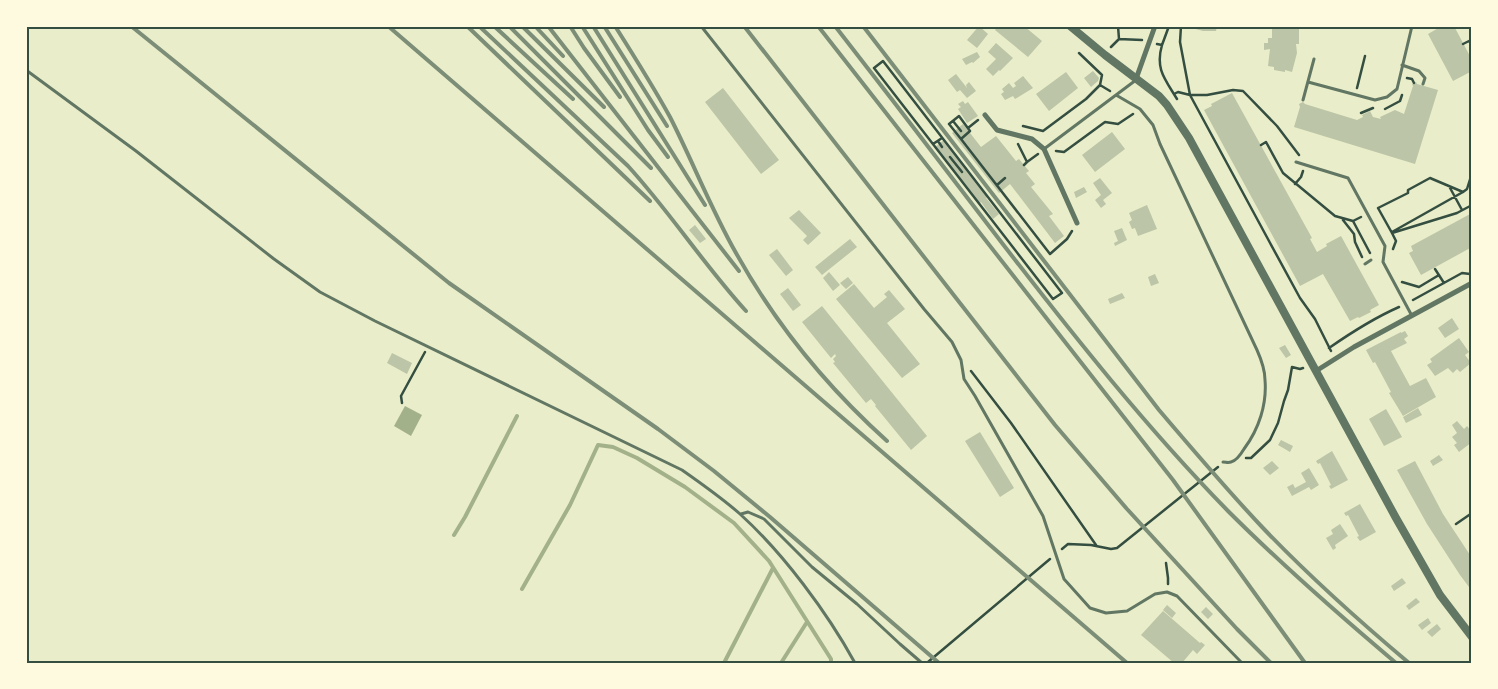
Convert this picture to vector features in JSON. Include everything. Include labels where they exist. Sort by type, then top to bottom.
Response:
[{"type":"street","points":[[1070,26],[1159,96],[1189,138],[1396,518],[1436,586],[1472,637]]},
{"type":"street","points":[[1136,79],[1155,26]]},
{"type":"street","points":[[985,115],[998,130],[1032,139],[1044,149],[1077,223]]},
{"type":"street","points":[[1316,371],[1354,347],[1472,283]]},
{"type":"lane","points":[[701,26],[952,342],[960,360],[964,379],[976,396],[1043,516],[1064,580],[1075,593],[1090,608],[1106,613],[1127,611],[1155,594],[1167,592],[1177,596],[1242,663]]},
{"type":"lane","points":[[1308,82],[1375,100],[1387,98],[1397,88],[1412,26]]},
{"type":"lane","points":[[1303,100],[1314,59]]},
{"type":"lane","points":[[1402,65],[1419,71],[1425,78],[1423,84]]},
{"type":"lane","points":[[26,70],[144,157],[274,259],[320,292],[375,321],[682,470],[713,491],[741,514],[803,584],[855,663]]},
{"type":"lane","points":[[1044,149],[1136,79]]},
{"type":"lane","points":[[1116,95],[1140,109],[1154,124],[1165,153],[1263,364],[1266,378],[1266,396],[1260,420],[1250,442],[1240,455],[1232,462],[1223,462]]},
{"type":"lane","points":[[1296,162],[1348,178],[1385,246],[1383,262],[1412,316]]},
{"type":"lane","points":[[1364,264],[1372,260]]},
{"type":"lane","points":[[741,514],[748,512],[764,519],[812,567],[857,604],[922,663]]},
{"type":"path","points":[[1110,49],[1119,39],[1118,26]]},
{"type":"path","points":[[1162,45],[1169,26]]},
{"type":"path","points":[[1181,26],[1180,42],[1190,95],[1300,298],[1315,319],[1336,359]]},
{"type":"path","points":[[1119,39],[1145,40]]},
{"type":"path","points":[[1463,44],[1469,40],[1472,45]]},
{"type":"path","points":[[1039,134],[1086,99],[1100,85],[1102,75],[1079,53]]},
{"type":"path","points":[[1357,86],[1365,56]]},
{"type":"path","points":[[883,61],[942,138],[1062,293],[1053,299],[874,68],[883,61]]},
{"type":"path","points":[[1405,77],[1412,79],[1414,83]]},
{"type":"path","points":[[1174,94],[1178,92],[1190,95],[1207,95],[1233,90],[1243,91],[1277,126],[1305,165]]},
{"type":"path","points":[[1388,114],[1385,109],[1392,106]]},
{"type":"path","points":[[1044,149],[1064,152],[1105,122],[1118,124],[1140,109]]},
{"type":"path","points":[[968,128],[985,115]]},
{"type":"path","points":[[960,139],[970,131],[959,116],[949,124],[960,139],[1050,254],[1067,239],[1077,223]]},
{"type":"path","points":[[953,120],[962,131]]},
{"type":"path","points":[[1022,126],[1043,131]]},
{"type":"path","points":[[933,144],[942,138]]},
{"type":"path","points":[[938,141],[942,147]]},
{"type":"path","points":[[1261,145],[1266,142],[1283,173],[1335,216],[1353,221],[1363,216]]},
{"type":"path","points":[[1018,145],[1029,161],[1024,165]]},
{"type":"path","points":[[950,157],[962,172]]},
{"type":"path","points":[[957,175],[966,168]]},
{"type":"path","points":[[1391,233],[1463,192],[1467,189],[1472,173]]},
{"type":"path","points":[[1295,184],[1301,177]]},
{"type":"path","points":[[997,185],[1005,178]]},
{"type":"path","points":[[1373,210],[1408,193],[1408,190],[1430,178],[1463,192]]},
{"type":"path","points":[[1449,186],[1462,210]]},
{"type":"path","points":[[1391,233],[1472,205]]},
{"type":"path","points":[[1378,208],[1396,241],[1392,251]]},
{"type":"path","points":[[1342,219],[1354,234],[1364,264]]},
{"type":"path","points":[[1353,221],[1373,258],[1372,260]]},
{"type":"path","points":[[1364,242],[1370,240]]},
{"type":"path","points":[[1435,269],[1444,283]]},
{"type":"path","points":[[1401,282],[1419,287],[1439,275]]},
{"type":"path","points":[[402,403],[402,396],[428,346]]},
{"type":"path","points":[[1240,455],[1247,459],[1251,458],[1270,440],[1278,424],[1288,390],[1292,367],[1300,369],[1312,363]]},
{"type":"path","points":[[962,367],[968,367],[1011,424],[1097,546]]},
{"type":"path","points":[[1061,550],[1068,544],[1117,548],[1223,462]]},
{"type":"path","points":[[1456,524],[1472,513]]},
{"type":"path","points":[[926,663],[1053,557]]},
{"type":"path","points":[[1166,563],[1167,592]]},
{"type":"shaded area","points":[[405,406],[422,415],[411,436],[394,426]]},
{"type":"building","points":[[979,26],[988,34],[977,48],[967,40]]},
{"type":"building","points":[[998,26],[1024,26],[1042,41],[1028,57],[995,30]]},
{"type":"building","points":[[1217,26],[1216,31],[1203,31],[1188,27]]},
{"type":"building","points":[[1272,26],[1299,26],[1299,44],[1296,44],[1297,53],[1292,72],[1274,70],[1274,67],[1268,66],[1270,49],[1264,50],[1264,43],[1268,43],[1268,38],[1272,38]]},
{"type":"building","points":[[1442,26],[1454,26],[1472,60],[1472,71],[1453,81],[1428,34]]},
{"type":"building","points":[[996,43],[1013,58],[993,76],[986,69],[996,59],[988,52]]},
{"type":"building","points":[[977,52],[980,57],[973,63],[966,65],[962,59]]},
{"type":"building","points":[[1093,71],[1099,78],[1091,87],[1084,78]]},
{"type":"building","points":[[1066,72],[1078,88],[1049,111],[1036,94]]},
{"type":"building","points":[[956,74],[967,88],[966,85],[969,82],[976,91],[967,98],[960,90],[957,92],[948,80]]},
{"type":"building","points":[[1023,76],[1033,88],[1015,99],[1013,96],[1005,100],[1001,94],[1004,92],[1002,89],[1009,83],[1013,88],[1016,86],[1014,83]]},
{"type":"building","points":[[1416,82],[1417,84],[1438,90],[1415,164],[1294,127],[1300,107],[1299,104],[1303,102],[1357,120],[1370,111],[1373,117],[1381,119],[1380,117],[1395,110],[1404,114],[1412,84]]},
{"type":"building","points":[[723,88],[779,160],[761,174],[705,102]]},
{"type":"building","points":[[1232,93],[1312,238],[1310,239],[1317,252],[1327,246],[1326,244],[1341,236],[1379,305],[1370,310],[1371,312],[1350,321],[1323,274],[1300,286],[1204,110]]},
{"type":"building","points":[[963,101],[965,104],[968,102],[978,116],[967,123],[958,109],[961,107],[958,104]]},
{"type":"building","points":[[963,124],[981,147],[996,136],[1016,161],[1019,159],[1029,171],[1026,173],[1035,184],[1031,187],[1053,214],[1049,216],[1064,236],[1055,243],[1010,184],[999,193],[952,133]]},
{"type":"building","points":[[1112,132],[1125,149],[1095,172],[1082,155]]},
{"type":"building","points":[[944,140],[999,214],[993,219],[935,147]]},
{"type":"building","points":[[1100,178],[1112,193],[1103,200],[1106,204],[1101,208],[1095,200],[1101,195],[1093,183]]},
{"type":"building","points":[[1084,187],[1087,192],[1076,198],[1074,192]]},
{"type":"building","points":[[1147,205],[1157,229],[1138,236],[1135,228],[1132,229],[1129,222],[1132,220],[1129,213]]},
{"type":"building","points":[[799,210],[821,233],[808,245],[803,240],[807,236],[789,218]]},
{"type":"building","points":[[1472,213],[1472,247],[1421,275],[1409,253],[1413,251],[1411,246]]},
{"type":"building","points":[[695,225],[706,239],[700,243],[689,230]]},
{"type":"building","points":[[1122,228],[1127,240],[1115,246],[1114,243],[1118,241],[1114,231]]},
{"type":"building","points":[[850,239],[857,247],[822,275],[815,267]]},
{"type":"building","points":[[777,249],[793,270],[786,276],[769,255]]},
{"type":"building","points":[[829,272],[840,285],[833,291],[823,278]]},
{"type":"building","points":[[1155,274],[1159,283],[1151,286],[1148,277]]},
{"type":"building","points":[[848,277],[853,283],[846,289],[840,283]]},
{"type":"building","points":[[854,284],[874,308],[887,297],[884,294],[889,290],[905,309],[887,323],[920,364],[902,378],[836,299]]},
{"type":"building","points":[[788,288],[801,305],[793,311],[780,294]]},
{"type":"building","points":[[1122,293],[1125,298],[1110,304],[1108,299]]},
{"type":"building","points":[[822,306],[927,436],[911,450],[871,399],[866,403],[833,363],[835,362],[833,359],[836,356],[835,354],[831,358],[802,322]]},
{"type":"building","points":[[1452,318],[1459,329],[1445,338],[1438,328]]},
{"type":"building","points":[[1405,331],[1408,336],[1404,339],[1407,343],[1391,351],[1410,386],[1426,378],[1436,397],[1403,416],[1389,393],[1391,392],[1375,362],[1373,363],[1366,350]]},
{"type":"building","points":[[1459,338],[1469,352],[1465,355],[1471,363],[1460,372],[1457,369],[1453,373],[1448,368],[1435,376],[1427,365],[1432,362],[1430,359]]},
{"type":"building","points":[[1285,345],[1291,355],[1286,358],[1279,348]]},
{"type":"building","points":[[392,353],[412,363],[407,374],[387,363]]},
{"type":"building","points":[[1418,408],[1422,415],[1406,423],[1403,417]]},
{"type":"building","points":[[1386,409],[1402,437],[1384,446],[1369,419]]},
{"type":"building","points":[[1457,421],[1464,429],[1467,426],[1472,432],[1472,442],[1459,452],[1454,445],[1457,443],[1452,437],[1457,433],[1452,425]]},
{"type":"building","points":[[980,432],[1014,488],[1000,497],[965,441]]},
{"type":"building","points":[[1281,440],[1293,446],[1290,452],[1278,445]]},
{"type":"building","points":[[1332,451],[1348,480],[1331,489],[1329,486],[1331,485],[1320,463],[1318,464],[1316,461]]},
{"type":"building","points":[[1439,455],[1443,460],[1433,466],[1430,461]]},
{"type":"building","points":[[1272,461],[1279,468],[1270,475],[1263,468]]},
{"type":"building","points":[[1415,461],[1443,514],[1472,558],[1472,591],[1427,524],[1397,470]]},
{"type":"building","points":[[1309,468],[1319,485],[1311,490],[1309,487],[1292,496],[1287,487],[1293,484],[1295,488],[1306,482],[1301,473]]},
{"type":"building","points":[[1360,504],[1376,532],[1360,541],[1348,515],[1346,516],[1344,513]]},
{"type":"building","points":[[1340,524],[1348,536],[1335,545],[1336,548],[1333,550],[1326,538],[1333,534],[1331,530]]},
{"type":"building","points":[[1402,578],[1406,583],[1394,591],[1391,586]]},
{"type":"building","points":[[1416,598],[1420,602],[1409,610],[1406,606]]},
{"type":"building","points":[[1167,605],[1176,613],[1172,618],[1163,610]]},
{"type":"building","points":[[1206,607],[1213,614],[1208,619],[1201,612]]},
{"type":"building","points":[[1163,611],[1200,643],[1205,645],[1197,654],[1193,650],[1182,663],[1174,663],[1141,635]]},
{"type":"building","points":[[1428,618],[1431,623],[1422,630],[1418,625]]},
{"type":"building","points":[[1437,624],[1441,629],[1432,637],[1427,632]]},
{"type":"waterway","points":[[454,535],[517,416]]},
{"type":"waterway","points":[[522,589],[570,505],[598,445],[613,447],[637,458],[685,487],[734,523],[769,561],[831,659],[831,663]]},
{"type":"waterway","points":[[724,663],[773,568]]},
{"type":"waterway","points":[[781,663],[807,622]]},
{"type":"railway","points":[[131,26],[449,283],[658,429],[714,471],[939,663]]},
{"type":"railway","points":[[388,26],[1127,663]]},
{"type":"railway","points":[[467,26],[650,201]]},
{"type":"railway","points":[[479,26],[628,166],[746,311]]},
{"type":"railway","points":[[494,26],[573,99]]},
{"type":"railway","points":[[509,26],[651,168]]},
{"type":"railway","points":[[522,26],[604,107]]},
{"type":"railway","points":[[535,26],[563,56]]},
{"type":"railway","points":[[548,26],[739,271]]},
{"type":"railway","points":[[570,26],[620,97]]},
{"type":"railway","points":[[582,26],[648,130],[668,157]]},
{"type":"railway","points":[[593,26],[705,205]]},
{"type":"railway","points":[[604,26],[667,126]]},
{"type":"railway","points":[[615,26],[670,117],[710,202],[751,279],[785,329],[823,376],[887,441]]},
{"type":"railway","points":[[744,26],[1055,425],[1127,509],[1237,629],[1271,663]]},
{"type":"railway","points":[[818,26],[1173,480],[1305,663]]},
{"type":"railway","points":[[835,26],[1056,312],[1168,447],[1228,511],[1268,550],[1396,663]]},
{"type":"railway","points":[[863,26],[1159,410],[1236,499],[1280,546],[1371,631],[1409,663]]}]
